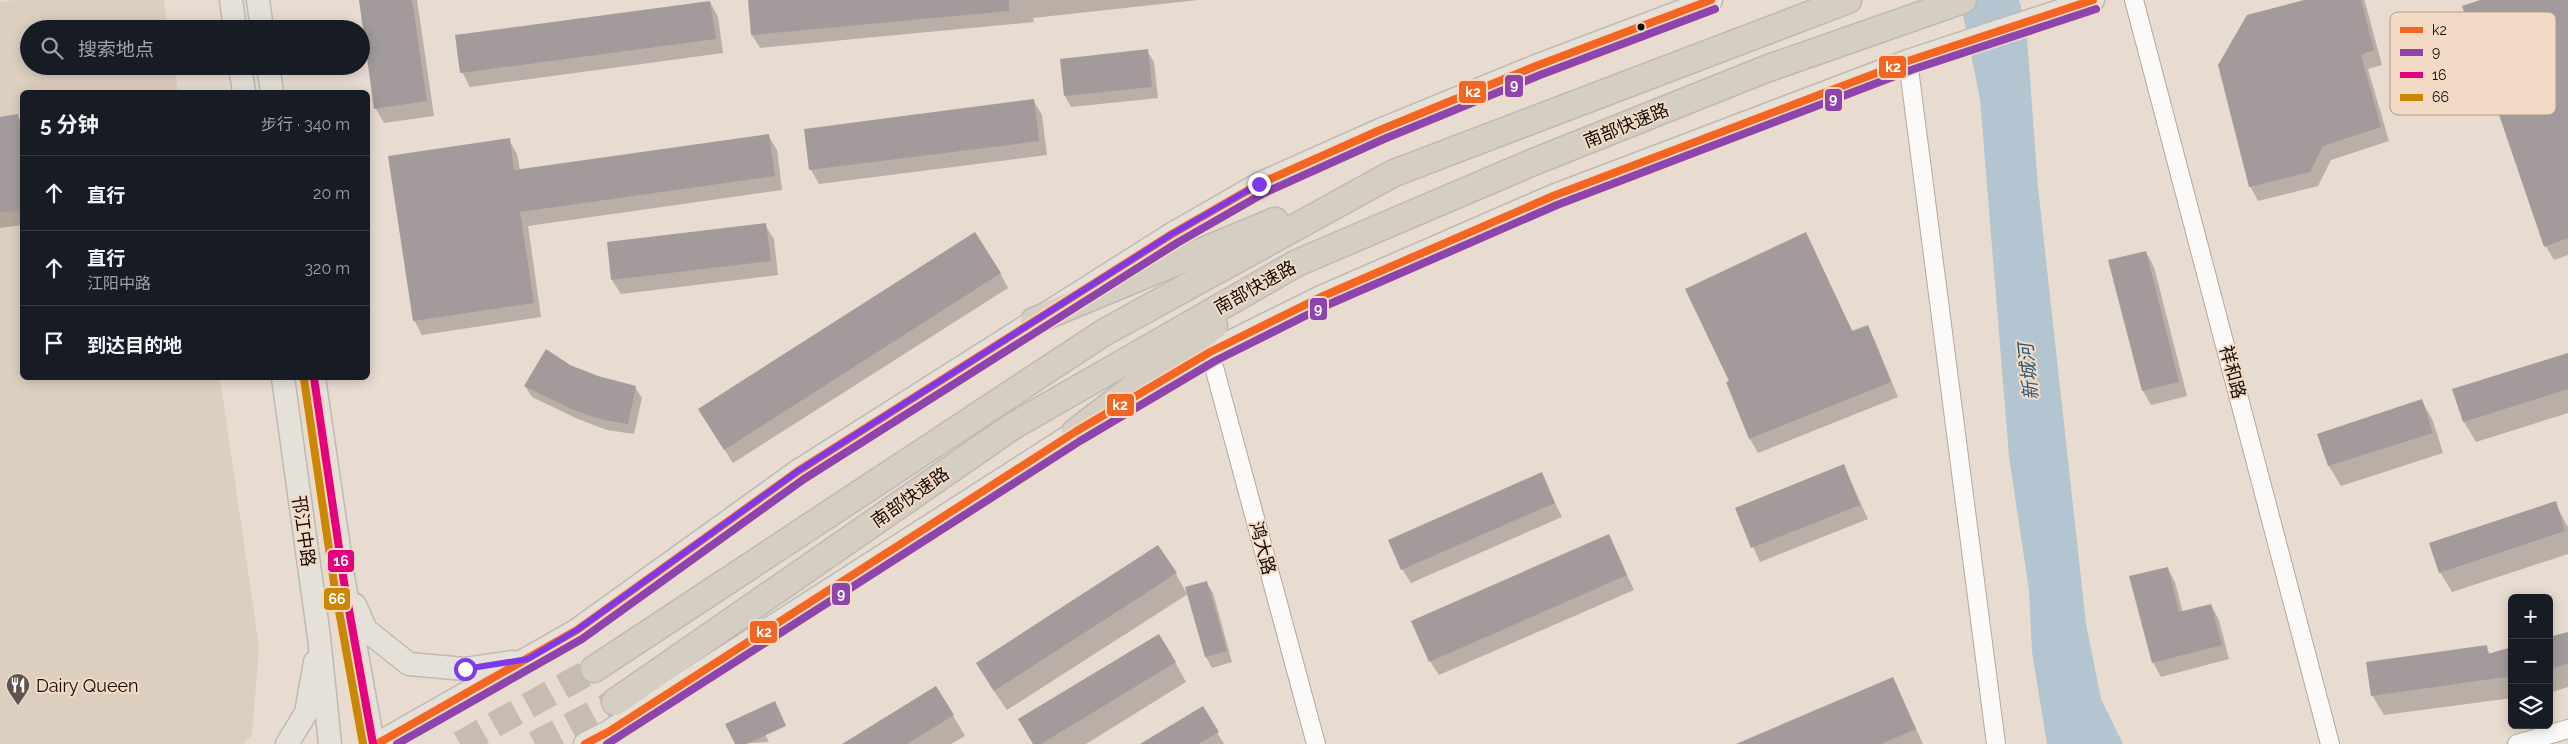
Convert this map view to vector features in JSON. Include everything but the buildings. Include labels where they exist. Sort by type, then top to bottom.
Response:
[{"type":"highway","name":"南部快速路","points":[[594,668],[1103,333],[1394,172],[1848,0]]},
{"type":"highway","name":"南部快速路","points":[[615,702],[1013,426],[1297,262],[1531,163],[1757,73],[1953,4]]},
{"type":"highway","points":[[1034,321],[1394,172]]},
{"type":"highway","points":[[1076,432],[1297,262]]},
{"type":"main road","points":[[231,0],[234,20]]},
{"type":"main road","points":[[258,0],[261,20]]},
{"type":"main road","points":[[375,744],[577,630],[798,471],[1172,234],[1259,184],[1380,130],[1536,66],[1711,0]]},
{"type":"main road","points":[[585,744],[600,738],[1076,432],[1210,352],[1321,297],[1554,196],[1908,61],[2038,20],[2093,0]]},
{"type":"main road","points":[[241,75],[244,90]]},
{"type":"main road","points":[[269,75],[272,90]]},
{"type":"main road","name":"邗江中路","points":[[283,380],[319,637],[330,744]]},
{"type":"main road","name":"邗江中路","points":[[314,380],[344,582],[375,744]]},
{"type":"main road","points":[[344,582],[366,630],[409,664],[465,669],[528,659]]},
{"type":"main road","points":[[288,744],[306,713],[319,637]]},
{"type":"street","name":"祥和路","points":[[2134,0],[2330,744]]},
{"type":"street","points":[[1908,61],[1996,744]]},
{"type":"street","name":"鸿大路","points":[[1210,352],[1316,744]]},
{"type":"street","points":[[2517,744],[2568,729]]},
{"type":"shaded area","points":[[15,0],[164,0],[167,20],[20,20],[20,75],[175,75],[178,90],[20,90],[20,380],[220,380],[259,647],[252,735],[243,744],[0,744],[0,2]]},
{"type":"water","name":"新城河","points":[[1960,0],[2019,0],[2026,24],[2038,187],[2086,624],[2101,699],[2123,744],[2047,744],[2032,652],[2029,590],[2009,456],[1980,99]]},
{"type":"tunnel","points":[[460,744],[594,669]]},
{"type":"tunnel","points":[[535,744],[615,702]]},
{"type":"transit line","name":"k2","points":[[377,744],[577,630],[798,471],[1172,234],[1259,184],[1380,130],[1536,66],[1711,0]]},
{"type":"transit line","name":"k2","points":[[585,744],[608,732],[1075,432],[1210,352],[1321,297],[1553,196],[1908,61],[2093,0]]},
{"type":"transit line","name":"9","points":[[397,744],[582,639],[804,479],[1177,243],[1264,193],[1384,139],[1540,75],[1715,9]]},
{"type":"transit line","name":"9","points":[[607,744],[1080,441],[1215,361],[1325,306],[1557,205],[1911,70],[2096,9]]},
{"type":"transit line","name":"66","points":[[304,380],[334,583],[363,744]]},
{"type":"transit line","name":"16","points":[[314,380],[344,582],[373,744]]},
{"type":"place","name":"Dairy Queen","points":[[18,706]]},
{"type":"route","points":[[465,669],[528,659],[577,630],[798,471],[1172,234],[1259,184]]}]
